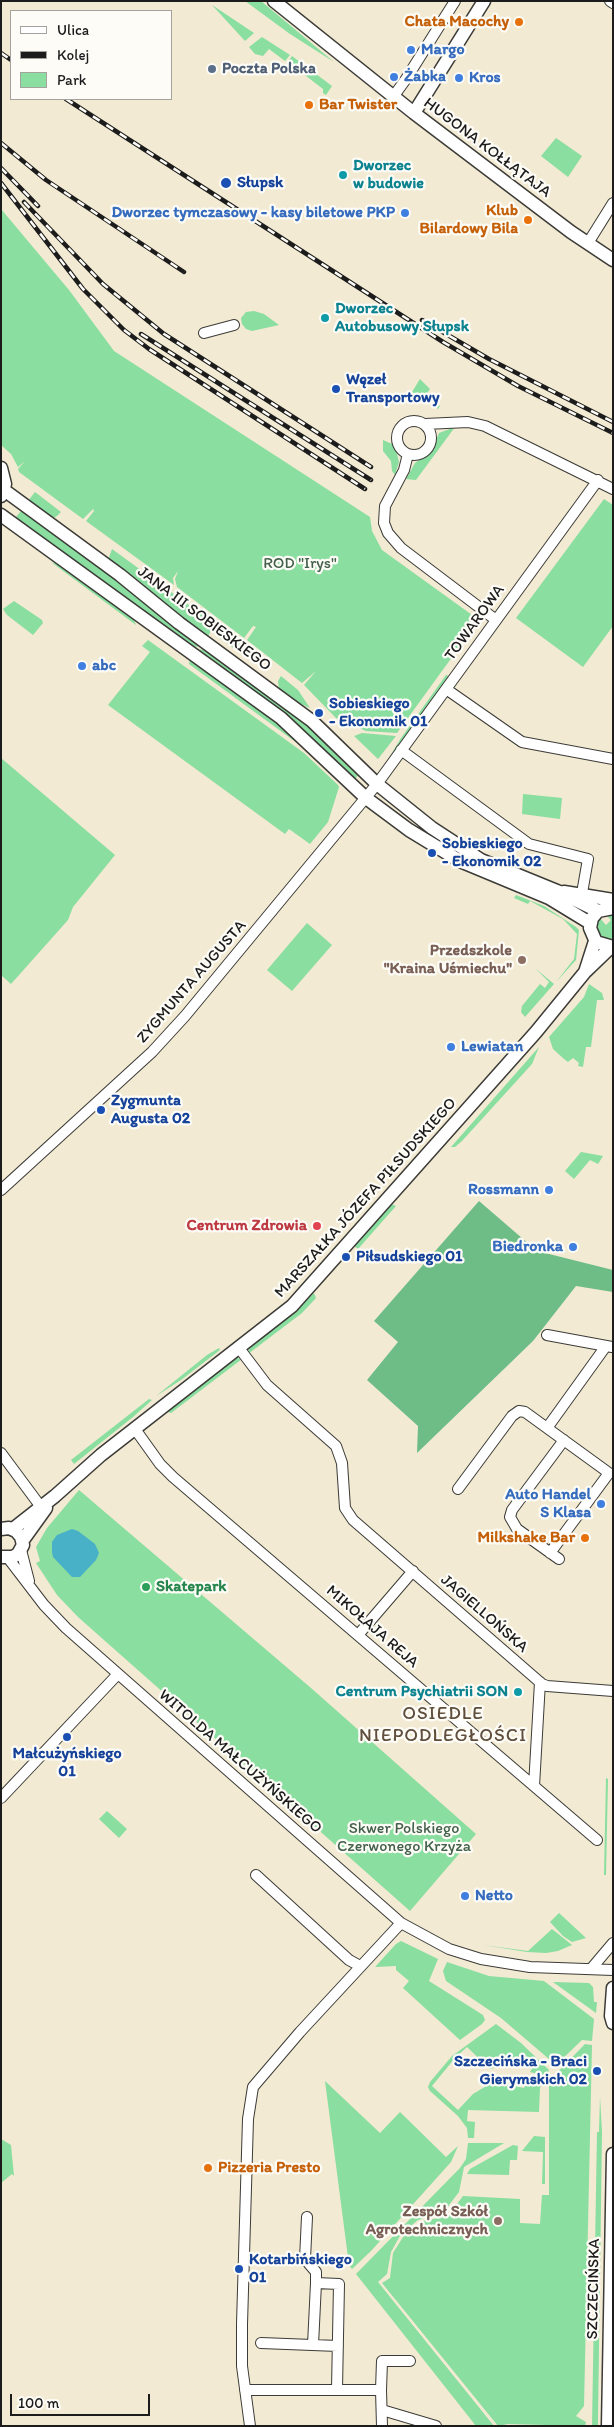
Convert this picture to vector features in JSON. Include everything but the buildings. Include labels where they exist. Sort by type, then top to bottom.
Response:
[{"type":"street","name":"HUGONA KOŁŁĄTAJA","points":[[274,1],[393,97],[613,260]]},
{"type":"street","points":[[393,97],[455,1]]},
{"type":"street","points":[[414,113],[484,1]]},
{"type":"street","points":[[588,243],[613,203]]},
{"type":"street","points":[[204,333],[234,325]]},
{"type":"street","points":[[425,424],[431,434],[430,444],[419,454],[408,454],[401,449],[397,441],[401,428],[411,421],[425,424],[476,423],[598,480],[613,489]]},
{"type":"street","points":[[408,454],[404,470],[385,506],[384,523],[388,533],[401,548],[496,620]]},
{"type":"street","points":[[1,468],[4,478],[2,493]]},
{"type":"street","name":"TOWAROWA","points":[[377,784],[598,480]]},
{"type":"street","name":"JANA III SOBIESKIEGO","points":[[2,493],[120,575],[179,623],[312,721],[377,784],[413,814],[458,846],[505,871],[557,891],[598,911]]},
{"type":"street","name":"JANA III SOBIESKIEGO","points":[[1,515],[281,718],[366,798],[409,830],[436,848],[482,872],[549,898],[590,923]]},
{"type":"street","points":[[446,689],[522,742],[613,759]]},
{"type":"street","points":[[401,750],[529,844],[588,859],[582,894]]},
{"type":"street","points":[[366,798],[377,784]]},
{"type":"street","name":"ZYGMUNTA AUGUSTA","points":[[1,1190],[170,1033],[366,798]]},
{"type":"street","name":"JANA III SOBIESKIEGO","points":[[557,891],[613,900]]},
{"type":"street","points":[[612,947],[602,945],[594,940],[590,923],[598,911],[613,908]]},
{"type":"street","name":"MARSZAŁKA JÓZEFA PIŁSUDSKIEGO","points":[[585,972],[594,940]]},
{"type":"street","name":"MARSZAŁKA JÓZEFA PIŁSUDSKIEGO","points":[[7,1529],[41,1507],[135,1429],[292,1306],[536,1032],[585,972],[612,947]]},
{"type":"street","points":[[547,1335],[610,1346],[547,1428]]},
{"type":"street","name":"JAGIELLOŃSKA","points":[[239,1348],[267,1385],[338,1449],[342,1463],[345,1508],[353,1520],[540,1682],[547,1686],[613,1691]]},
{"type":"street","points":[[458,1489],[516,1413],[525,1412],[609,1473],[550,1553]]},
{"type":"street","name":"MIKOŁAJA REJA","points":[[135,1429],[167,1472],[597,1840]]},
{"type":"street","points":[[558,1559],[517,1529],[510,1517],[513,1509],[564,1440]]},
{"type":"street","points":[[1,1453],[41,1507]]},
{"type":"street","name":"MARSZAŁKA JÓZEFA PIŁSUDSKIEGO","points":[[22,1545],[55,1496]]},
{"type":"street","points":[[5,1558],[18,1554],[22,1545],[19,1533],[7,1529]]},
{"type":"street","name":"WITOLDA MAŁCUŻYŃSKIEGO","points":[[22,1545],[30,1584]]},
{"type":"street","name":"WITOLDA MAŁCUŻYŃSKIEGO","points":[[5,1558],[30,1584],[54,1616],[401,1923],[448,1949],[481,1960],[530,1967],[613,1970]]},
{"type":"street","points":[[358,1635],[413,1571]]},
{"type":"street","points":[[1,1798],[118,1674]]},
{"type":"street","points":[[534,1786],[540,1682]]},
{"type":"street","points":[[256,1875],[350,1960],[360,1966]]},
{"type":"street","points":[[250,2426],[245,2390],[242,2324],[248,2118],[253,2087],[360,1966],[401,1923]]},
{"type":"street","points":[[591,1969],[613,1943]]},
{"type":"street","points":[[613,1988],[611,2016],[613,2023]]},
{"type":"street","name":"SZCZECIŃSKA","points":[[608,2426],[613,2154]]},
{"type":"street","points":[[306,2217],[305,2259],[316,2272],[314,2345]]},
{"type":"street","points":[[316,2283],[340,2284],[337,2389]]},
{"type":"street","points":[[261,2343],[338,2346]]},
{"type":"street","points":[[382,2426],[382,2361],[410,2361]]},
{"type":"street","points":[[245,2390],[382,2390]]},
{"type":"street","points":[[382,2410],[436,2426]]},
{"type":"green space","points":[[245,1],[261,1],[334,62],[290,34]]},
{"type":"green space","points":[[212,5],[254,33],[245,41]]},
{"type":"green space","points":[[262,37],[290,55],[285,61],[269,49],[263,56],[255,54],[249,47]]},
{"type":"green space","points":[[292,56],[332,86],[326,95],[323,93],[323,89],[288,62]]},
{"type":"green space","points":[[556,138],[582,156],[568,177],[541,156]]},
{"type":"green space","name":"ROD \"Irys\"","points":[[1,209],[69,290],[114,351],[370,517],[372,531],[382,550],[479,620],[397,733],[366,731],[336,718],[304,685],[316,671],[302,683],[247,640],[256,627],[253,626],[244,638],[177,587],[175,579],[178,571],[173,578],[174,585],[86,521],[94,511],[93,509],[83,519],[19,472],[18,469],[25,461],[18,467],[11,454],[1,445]]},
{"type":"green space","points":[[254,311],[264,314],[279,325],[252,331],[246,329],[242,324],[241,318],[246,312]]},
{"type":"green space","points":[[420,379],[430,389],[425,396],[440,406],[438,409],[412,392]]},
{"type":"green space","points":[[455,427],[416,480],[406,479],[415,463],[432,450],[439,433]]},
{"type":"green space","points":[[383,440],[392,444],[396,450],[399,462],[395,475],[392,471],[391,461],[383,451]]},
{"type":"green space","points":[[35,492],[61,512],[52,519],[28,501]]},
{"type":"green space","points":[[604,499],[613,505],[613,626],[583,667],[516,618]]},
{"type":"green space","points":[[22,510],[115,578],[201,646],[192,647],[15,518]]},
{"type":"green space","points":[[112,549],[215,624],[207,638],[108,560]]},
{"type":"green space","points":[[51,562],[64,567],[133,618],[136,625]]},
{"type":"green space","points":[[14,601],[42,620],[43,623],[33,635],[7,615],[3,609]]},
{"type":"green space","points":[[223,630],[254,655],[250,660],[217,636],[219,631]]},
{"type":"green space","points":[[148,640],[304,753],[338,785],[328,822],[310,844],[289,829],[285,834],[108,705],[150,652],[142,646]]},
{"type":"green space","points":[[206,649],[303,721],[359,774],[355,779],[289,718],[197,650]]},
{"type":"green space","points":[[190,658],[289,731],[347,786],[343,786],[308,751],[189,664]]},
{"type":"green space","points":[[446,675],[449,676],[386,763],[401,738]]},
{"type":"green space","points":[[281,676],[298,690],[310,708],[294,701],[279,690],[278,681]]},
{"type":"green space","points":[[362,733],[396,736],[378,759],[354,736]]},
{"type":"green space","points":[[1,758],[115,855],[73,907],[68,920],[11,984],[1,975]]},
{"type":"green space","points":[[523,794],[562,798],[560,819],[522,814]]},
{"type":"green space","points":[[516,895],[544,906],[576,927],[579,930],[576,960],[556,982],[574,959],[577,934],[563,919],[530,901],[528,904],[514,898]]},
{"type":"green space","points":[[613,911],[613,939],[606,939],[599,934],[596,926],[599,917],[606,925],[611,920],[604,913]]},
{"type":"green space","points":[[307,923],[332,945],[292,991],[267,970]]},
{"type":"green space","points":[[535,968],[554,984],[525,1017],[521,1012],[522,1006],[540,984],[545,988],[549,982]]},
{"type":"green space","points":[[589,984],[602,993],[604,1000],[597,1000],[591,1047],[586,1047],[583,1067],[578,1066],[579,1063],[573,1058],[568,1062],[564,1059],[553,1049],[549,1037],[584,997]]},
{"type":"green space","points":[[539,1047],[532,1064],[462,1141],[455,1147],[451,1147]]},
{"type":"green space","points":[[581,1152],[603,1156],[598,1164],[590,1160],[574,1179],[565,1171]]},
{"type":"green space","points":[[479,1201],[537,1251],[613,1270],[613,1292],[576,1286],[533,1341],[417,1453],[418,1426],[367,1380],[398,1342],[374,1321]]},
{"type":"green space","points":[[391,1204],[396,1206],[358,1249],[354,1246]]},
{"type":"green space","points":[[314,1293],[316,1298],[302,1313],[248,1354],[249,1347]]},
{"type":"green space","points":[[219,1348],[220,1350],[181,1380],[156,1396],[207,1355]]},
{"type":"green space","points":[[237,1358],[242,1359],[171,1413],[168,1412],[188,1394]]},
{"type":"green space","points":[[149,1399],[152,1400],[74,1464],[71,1460]]},
{"type":"green space","name":"Skwer Polskiego Czerwonego Krzyża","points":[[79,1490],[311,1688],[476,1834],[410,1911],[78,1617],[57,1595],[36,1563],[40,1561],[36,1547],[47,1528]]},
{"type":"green space","points":[[606,1778],[608,1779],[606,1875],[604,1875]]},
{"type":"green space","points":[[107,1811],[127,1829],[119,1838],[99,1819]]},
{"type":"green space","points":[[559,1913],[586,1938],[572,1942],[563,1936],[550,1922]]},
{"type":"green space","points":[[552,1929],[572,1945],[558,1951],[546,1953],[527,1952],[483,1945],[528,1951]]},
{"type":"green space","points":[[401,1941],[438,1959],[429,1981],[483,2015],[485,2020],[482,2024],[460,2040],[403,1988],[409,1981],[396,1970],[396,1966],[375,1967]]},
{"type":"green space","points":[[447,1962],[489,1976],[544,1981],[594,2019],[592,2041],[582,2040],[556,2065],[501,2018],[446,1981],[443,1971]]},
{"type":"green space","points":[[553,1982],[589,1983],[593,1987],[594,2002],[597,2002],[596,2013]]},
{"type":"green space","points":[[496,2024],[521,2043],[549,2070],[546,2076],[530,2072],[533,2067],[508,2059],[503,2066],[490,2069],[467,2047],[455,2058],[432,2086],[458,2110],[473,2094],[488,2085],[501,2083],[524,2088],[527,2078],[542,2083],[539,2112],[468,2110],[467,2121],[475,2122],[474,2138],[468,2138],[467,2128],[458,2116],[428,2087],[452,2056]]},
{"type":"green space","name":"Zespół Szkół Agrotechnicznych","points":[[585,2044],[592,2045],[584,2406],[576,2416],[586,2422],[585,2426],[508,2424],[498,2426],[382,2283],[390,2278],[393,2253],[405,2234],[423,2221],[448,2216],[463,2196],[520,2199],[520,2223],[540,2224],[542,2195],[549,2195],[549,2081]]},
{"type":"green space","points":[[325,2081],[380,2133],[400,2112],[446,2157],[458,2146],[451,2162],[371,2251],[352,2269],[349,2265]]},
{"type":"green space","points":[[600,2097],[602,2132],[598,2426],[592,2426],[597,2132],[599,2132]]},
{"type":"green space","points":[[534,2136],[545,2137],[545,2184],[542,2184],[543,2152],[522,2151]]},
{"type":"green space","points":[[1,2139],[11,2145],[14,2176],[12,2174],[1,2183]]},
{"type":"green space","points":[[468,2143],[504,2143],[464,2167],[459,2192],[443,2213],[418,2220],[401,2234],[391,2252],[387,2274],[378,2282],[494,2426],[476,2426],[356,2274],[460,2168],[466,2159]]},
{"type":"green space","points":[[513,2145],[518,2146],[517,2160],[510,2160],[509,2175],[467,2174],[470,2169]]},
{"type":"water","points":[[72,1529],[78,1531],[95,1544],[99,1553],[96,1560],[80,1577],[72,1577],[53,1557],[52,1552],[52,1542],[57,1535]]},
{"type":"railway","points":[[1,53],[10,59]]},
{"type":"railway","points":[[68,100],[443,342],[518,386],[613,433]]},
{"type":"railway","points":[[1,143],[46,180],[184,272]]},
{"type":"railway","points":[[1,168],[38,206]]},
{"type":"railway","points":[[1,183],[83,289],[124,330],[149,349],[365,489]]},
{"type":"railway","points":[[24,202],[103,284],[164,334],[371,467]]},
{"type":"railway","points":[[422,320],[489,359],[613,422]]},
{"type":"railway","points":[[141,334],[371,480]]},
{"type":"place","name":"Chata Macochy","points":[[519,22]]},
{"type":"place","name":"Margo","points":[[411,50]]},
{"type":"place","name":"Poczta Polska","points":[[212,69]]},
{"type":"place","name":"Żabka","points":[[394,77]]},
{"type":"place","name":"Kros","points":[[459,78]]},
{"type":"place","name":"Bar Twister","points":[[309,105]]},
{"type":"place","name":"Dworzec w budowie","points":[[343,175]]},
{"type":"place","name":"Słupsk","points":[[226,183]]},
{"type":"place","name":"Dworzec tymczasowy - kasy biletowe PKP","points":[[405,213]]},
{"type":"place","name":"Klub Bilardowy Bila","points":[[528,220]]},
{"type":"place","name":"Dworzec Autobusowy Słupsk","points":[[325,318]]},
{"type":"place","name":"Węzeł Transportowy","points":[[336,389]]},
{"type":"place","name":"abc","points":[[82,666]]},
{"type":"place","name":"Sobieskiego - Ekonomik 01","points":[[319,713]]},
{"type":"place","name":"Sobieskiego - Ekonomik 02","points":[[432,853]]},
{"type":"place","name":"Przedszkole \"Kraina Uśmiechu\"","points":[[522,960]]},
{"type":"place","name":"Lewiatan","points":[[451,1047]]},
{"type":"place","name":"Zygmunta Augusta 02","points":[[101,1110]]},
{"type":"place","name":"Rossmann","points":[[549,1190]]},
{"type":"place","name":"Centrum Zdrowia","points":[[317,1226]]},
{"type":"place","name":"Biedronka","points":[[573,1247]]},
{"type":"place","name":"Piłsudskiego 01","points":[[346,1257]]},
{"type":"place","name":"Auto Handel S Klasa","points":[[601,1504]]},
{"type":"place","name":"Milkshake Bar","points":[[585,1538]]},
{"type":"place","name":"Skatepark","points":[[146,1587]]},
{"type":"place","name":"Centrum Psychiatrii SON","points":[[518,1692]]},
{"type":"place","name":"Małcużyńskiego 01","points":[[67,1737]]},
{"type":"place","name":"Netto","points":[[465,1896]]},
{"type":"place","name":"Szczecińska - Braci Gierymskich 02","points":[[597,2071]]},
{"type":"place","name":"Pizzeria Presto","points":[[208,2168]]},
{"type":"place","name":"Zespół Szkół Agrotechnicznych","points":[[498,2221]]},
{"type":"place","name":"Kotarbińskiego 01","points":[[239,2269]]},
{"type":"district","name":"OSIEDLE NIEPODLEGŁOŚCI","points":[[443,1725]]}]
